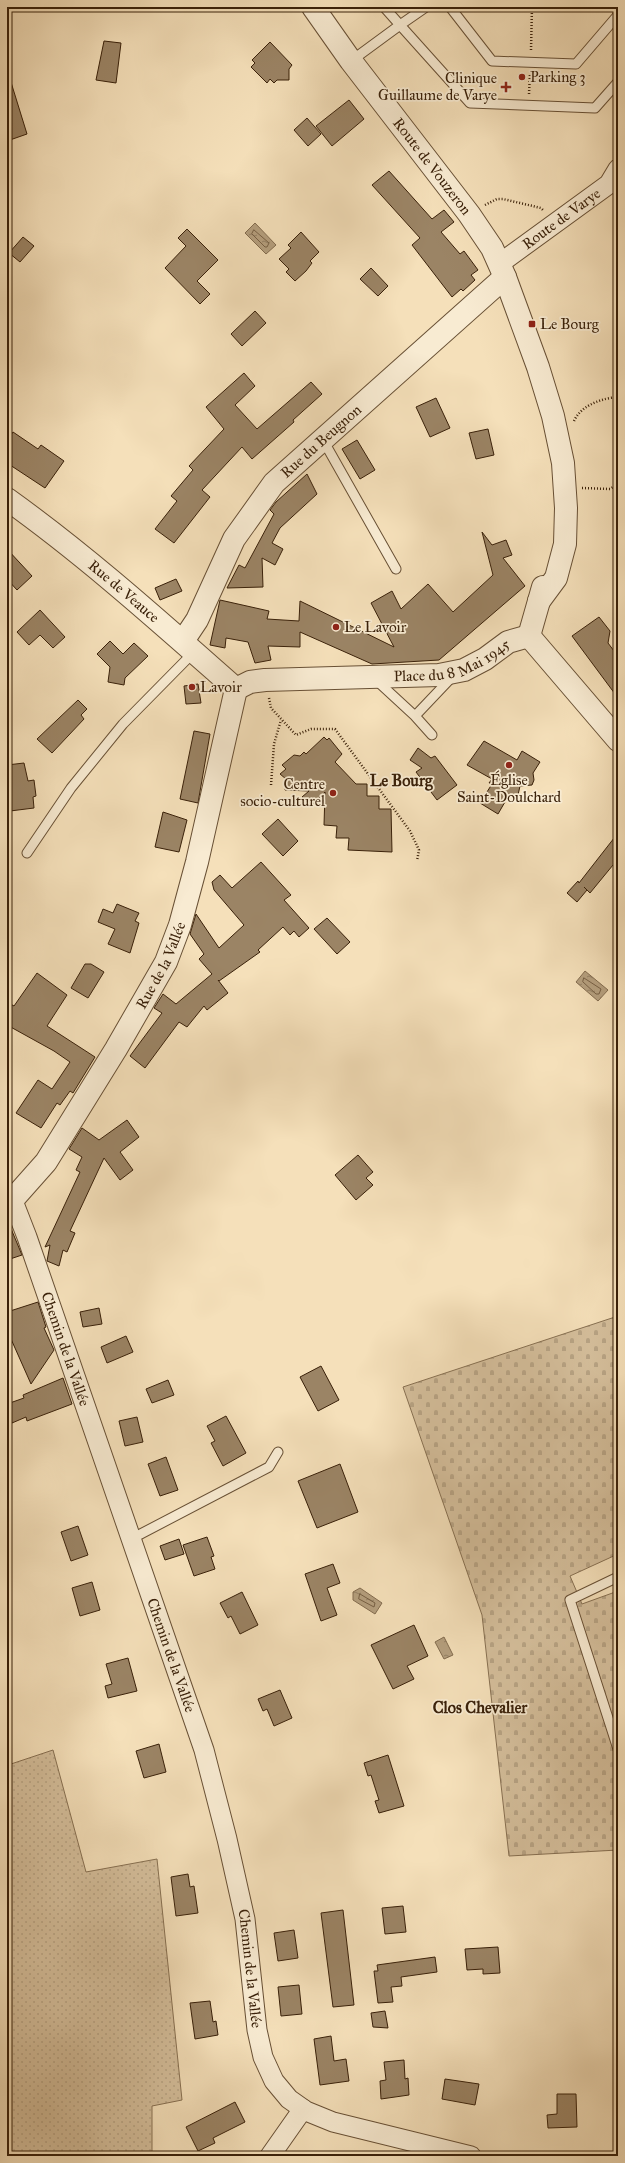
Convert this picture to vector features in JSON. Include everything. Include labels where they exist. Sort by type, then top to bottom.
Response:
[{"type":"street","name":"Route de Vouzeron","points":[[313,7],[351,61],[469,214],[492,248],[538,366],[553,416],[559,481],[550,555],[529,636]]},
{"type":"street","name":"Route de Varye","points":[[502,271],[608,184],[618,169]]},
{"type":"street","name":"Rue du Beugnon","points":[[189,647],[197,620],[234,539],[274,483],[475,302],[502,271]]},
{"type":"street","name":"Rue de Veauce","points":[[7,499],[102,572],[236,689]]},
{"type":"street","name":"Place du 8 Mai 1945","points":[[236,689],[250,682],[265,680],[440,675],[457,671],[485,659],[508,642],[529,636],[618,740]]},
{"type":"street","name":"Rue de la Vallée","points":[[10,1204],[46,1162],[116,1050],[166,962],[180,925],[197,862],[236,689]]},
{"type":"street","name":"Chemin de la Vallée","points":[[10,1204],[27,1237],[204,1750],[227,1839],[245,1919],[257,2030],[263,2057],[274,2080],[289,2099],[303,2109],[333,2122],[471,2156]]},
{"type":"street","points":[[270,2156],[303,2109]]},
{"type":"lane","points":[[384,7],[470,103],[595,108],[618,82]]},
{"type":"lane","points":[[351,61],[426,7]]},
{"type":"lane","points":[[450,7],[492,61],[576,64],[618,14],[615,7]]},
{"type":"lane","points":[[323,440],[396,569]]},
{"type":"lane","points":[[27,853],[71,788],[189,647]]},
{"type":"lane","points":[[415,716],[457,671]]},
{"type":"lane","points":[[374,678],[415,716],[432,735]]},
{"type":"lane","points":[[131,1539],[269,1467],[278,1452]]},
{"type":"lane","points":[[618,1577],[570,1600],[618,1749]]},
{"type":"path","points":[[482,207],[493,200],[503,199],[540,208],[548,213]]},
{"type":"path","points":[[573,423],[575,418],[589,406],[605,398],[618,397]]},
{"type":"path","points":[[581,495],[582,488],[610,489],[618,484]]},
{"type":"path","points":[[265,680],[271,708],[296,735],[311,729],[334,729],[410,831],[419,850],[417,861]]},
{"type":"path","points":[[271,785],[274,744],[282,719]]},
{"type":"green space","points":[[618,1316],[618,1554],[570,1576],[582,1604],[618,1591],[618,1850],[509,1856],[482,1615],[403,1387]]},
{"type":"green space","points":[[7,1740],[11,1764],[53,1750],[86,1872],[157,1859],[182,2100],[152,2106],[152,2156],[7,2156]]},
{"type":"water","points":[[255,223],[276,245],[266,254],[245,233]]},
{"type":"water","points":[[585,971],[608,990],[598,1001],[576,982]]},
{"type":"water","points":[[360,1588],[382,1603],[375,1614],[353,1600],[353,1592]]},
{"type":"water","points":[[444,1637],[453,1655],[444,1659],[435,1642]]},
{"type":"building","points":[[104,41],[121,43],[116,83],[96,80]]},
{"type":"building","points":[[270,42],[292,65],[289,69],[289,80],[277,80],[274,83],[270,79],[267,83],[251,67],[255,63],[252,60]]},
{"type":"building","points":[[7,79],[10,79],[27,134],[7,141]]},
{"type":"building","points":[[349,100],[364,119],[332,146],[316,126]]},
{"type":"building","points":[[307,118],[321,134],[308,146],[294,130]]},
{"type":"building","points":[[389,171],[432,219],[444,210],[454,222],[441,232],[460,254],[464,251],[478,270],[471,275],[475,280],[463,291],[461,289],[452,297],[412,245],[420,238],[372,185]]},
{"type":"building","points":[[187,229],[218,260],[197,281],[210,294],[200,304],[165,268],[186,246],[178,238]]},
{"type":"building","points":[[301,232],[319,252],[310,261],[312,263],[306,271],[295,281],[286,272],[289,269],[279,259],[291,248],[288,245]]},
{"type":"building","points":[[23,237],[34,246],[20,262],[9,253]]},
{"type":"building","points":[[371,268],[388,286],[378,296],[360,279]]},
{"type":"building","points":[[255,311],[266,323],[242,346],[231,334]]},
{"type":"building","points":[[244,373],[255,386],[235,405],[257,429],[311,382],[322,394],[293,420],[294,422],[252,459],[242,447],[202,490],[210,497],[174,543],[155,529],[177,501],[171,496],[193,470],[189,466],[224,429],[206,407]]},
{"type":"building","points":[[436,398],[450,428],[430,437],[416,407]]},
{"type":"building","points":[[488,429],[494,455],[476,459],[469,433]]},
{"type":"building","points":[[13,432],[38,449],[41,445],[64,461],[45,488],[7,463],[7,441]]},
{"type":"building","points":[[357,440],[375,470],[360,479],[342,449]]},
{"type":"building","points":[[307,474],[317,494],[280,528],[272,543],[283,549],[275,565],[262,558],[263,587],[227,588],[239,565],[245,568],[274,514],[270,510],[276,502]]},
{"type":"building","points":[[482,532],[492,545],[506,540],[512,555],[503,558],[525,586],[439,660],[372,664],[300,632],[300,647],[268,646],[271,660],[255,663],[248,642],[226,638],[225,648],[210,645],[220,600],[269,611],[267,619],[299,621],[300,601],[394,647],[371,603],[392,591],[401,609],[428,584],[453,612],[493,575]]},
{"type":"building","points":[[7,549],[32,576],[17,590],[7,579]]},
{"type":"building","points":[[176,579],[182,591],[160,600],[155,588]]},
{"type":"building","points":[[40,610],[65,637],[53,648],[40,635],[29,645],[17,632]]},
{"type":"building","points":[[599,617],[610,631],[608,643],[614,651],[618,652],[618,698],[572,636]]},
{"type":"building","points":[[110,641],[123,654],[134,643],[148,656],[125,678],[124,685],[108,682],[110,667],[97,654]]},
{"type":"building","points":[[198,684],[201,703],[186,704],[184,686]]},
{"type":"building","points":[[78,700],[87,709],[81,715],[84,719],[52,753],[37,739]]},
{"type":"building","points":[[194,731],[210,734],[198,803],[180,799]]},
{"type":"building","name":"Centre socio-culturel","points":[[324,737],[327,740],[329,738],[342,754],[335,762],[356,784],[367,784],[367,796],[379,796],[379,809],[391,809],[392,852],[348,850],[349,838],[336,838],[337,826],[324,825],[325,792],[311,806],[302,797],[309,791],[285,790],[286,779],[280,774],[286,769],[282,765],[294,755],[300,756],[304,752],[306,754]]},
{"type":"building","name":"Église Saint-Doulchard","points":[[484,741],[517,760],[522,751],[540,762],[533,773],[534,780],[532,785],[520,786],[518,795],[509,795],[498,814],[480,803],[492,784],[489,783],[492,779],[467,765]]},
{"type":"building","points":[[418,748],[431,758],[435,756],[457,785],[437,800],[416,772],[422,768],[410,760]]},
{"type":"building","points":[[24,763],[28,781],[34,780],[36,796],[33,797],[34,808],[10,811],[7,789],[7,765]]},
{"type":"building","points":[[163,812],[187,820],[179,852],[155,847]]},
{"type":"building","points":[[278,819],[298,841],[283,856],[262,834]]},
{"type":"building","points":[[618,833],[618,870],[613,865],[590,893],[587,890],[577,902],[567,893],[578,881],[579,883]]},
{"type":"building","points":[[261,862],[291,895],[284,900],[309,928],[299,937],[294,931],[290,935],[283,927],[258,950],[260,952],[219,981],[218,980],[228,993],[207,1010],[204,1006],[187,1027],[179,1022],[145,1068],[130,1056],[162,1013],[154,1008],[163,994],[176,1004],[212,974],[199,959],[204,954],[190,934],[196,914],[219,948],[244,925],[214,890],[212,882],[220,875],[232,888]]},
{"type":"building","points":[[117,904],[139,913],[135,921],[139,923],[130,953],[108,944],[115,929],[98,922],[103,909],[113,913]]},
{"type":"building","points":[[327,918],[350,942],[337,954],[314,929]]},
{"type":"building","points":[[85,964],[91,964],[104,972],[88,998],[71,988]]},
{"type":"building","points":[[37,973],[67,995],[47,1026],[95,1057],[73,1093],[70,1091],[60,1105],[57,1103],[41,1128],[16,1113],[38,1080],[52,1089],[70,1062],[54,1051],[7,1025],[7,1002],[14,1006]]},
{"type":"building","points":[[127,1120],[139,1137],[120,1152],[133,1170],[120,1180],[104,1158],[70,1231],[75,1233],[67,1252],[63,1250],[59,1266],[47,1261],[50,1245],[45,1247],[80,1172],[76,1170],[82,1157],[69,1149],[82,1128],[99,1140]]},
{"type":"building","points":[[358,1155],[373,1172],[366,1178],[373,1185],[356,1200],[335,1175]]},
{"type":"building","points":[[7,1219],[22,1255],[7,1260]]},
{"type":"building","points":[[38,1302],[46,1327],[44,1328],[54,1350],[31,1384],[11,1339],[7,1341],[7,1312]]},
{"type":"building","points":[[99,1308],[102,1324],[83,1327],[80,1312]]},
{"type":"building","points":[[126,1336],[133,1352],[107,1363],[101,1347]]},
{"type":"building","points":[[321,1366],[339,1400],[318,1411],[300,1377]]},
{"type":"building","points":[[63,1378],[72,1404],[27,1421],[26,1417],[12,1423],[7,1404],[24,1398],[23,1395]]},
{"type":"building","points":[[168,1380],[174,1395],[152,1403],[146,1389]]},
{"type":"building","points":[[226,1416],[246,1453],[223,1466],[211,1443],[215,1441],[207,1426]]},
{"type":"building","points":[[137,1417],[143,1442],[125,1446],[119,1421]]},
{"type":"building","points":[[166,1457],[178,1490],[160,1496],[148,1464]]},
{"type":"building","points":[[340,1464],[358,1512],[317,1528],[298,1481]]},
{"type":"building","points":[[78,1526],[88,1555],[71,1561],[61,1532]]},
{"type":"building","points":[[207,1537],[214,1556],[211,1557],[215,1569],[194,1576],[183,1545]]},
{"type":"building","points":[[179,1539],[184,1554],[165,1560],[160,1546]]},
{"type":"building","points":[[333,1564],[340,1583],[327,1588],[337,1615],[321,1621],[305,1574]]},
{"type":"building","points":[[92,1582],[100,1610],[80,1616],[72,1588]]},
{"type":"building","points":[[242,1592],[258,1625],[240,1634],[231,1616],[228,1618],[220,1603]]},
{"type":"building","points":[[414,1625],[428,1656],[407,1666],[414,1679],[393,1689],[371,1645]]},
{"type":"building","points":[[128,1658],[137,1691],[108,1698],[105,1686],[112,1684],[106,1664]]},
{"type":"building","points":[[280,1690],[292,1718],[274,1726],[267,1709],[263,1711],[258,1699]]},
{"type":"building","points":[[159,1744],[166,1772],[144,1778],[136,1751]]},
{"type":"building","points":[[388,1755],[404,1806],[379,1813],[375,1801],[379,1800],[371,1775],[368,1776],[364,1763]]},
{"type":"building","points":[[188,1874],[190,1887],[194,1886],[198,1913],[176,1916],[171,1877]]},
{"type":"building","points":[[403,1906],[406,1932],[385,1934],[382,1908]]},
{"type":"building","points":[[343,1910],[354,2005],[333,2007],[321,1913]]},
{"type":"building","points":[[294,1930],[298,1958],[278,1961],[274,1933]]},
{"type":"building","points":[[498,1947],[500,1973],[483,1974],[483,1969],[467,1970],[465,1949]]},
{"type":"building","points":[[435,1957],[437,1972],[401,1977],[402,1986],[391,1987],[393,2002],[378,2003],[374,1971],[378,1971],[377,1965]]},
{"type":"building","points":[[299,1985],[302,2014],[281,2016],[278,1987]]},
{"type":"building","points":[[210,2001],[213,2022],[216,2021],[218,2035],[195,2039],[190,2003]]},
{"type":"building","points":[[385,2011],[388,2028],[373,2027],[371,2013]]},
{"type":"building","points":[[331,2036],[334,2061],[346,2059],[349,2081],[320,2085],[314,2039]]},
{"type":"building","points":[[404,2060],[405,2079],[408,2078],[409,2095],[381,2099],[380,2081],[386,2080],[384,2062]]},
{"type":"building","points":[[445,2079],[479,2084],[475,2105],[442,2099]]},
{"type":"building","points":[[557,2094],[576,2094],[577,2127],[548,2128],[547,2115],[557,2114]]},
{"type":"building","points":[[235,2102],[245,2122],[213,2138],[215,2143],[198,2151],[186,2127]]},
{"type":"place","name":"Parking 3","points":[[522,77]]},
{"type":"place","name":"Clinique Guillaume de Varye","points":[[506,87]]},
{"type":"place","name":"Le Bourg","points":[[532,324]]},
{"type":"place","name":"Le Lavoir","points":[[336,627]]},
{"type":"place","name":"Lavoir","points":[[192,687]]},
{"type":"place","name":"Église Saint-Doulchard","points":[[509,765]]},
{"type":"place","name":"Centre socio-culturel","points":[[333,793]]},
{"type":"district","name":"Le Bourg","points":[[401,780]]},
{"type":"district","name":"Clos Chevalier","points":[[480,1707]]}]
